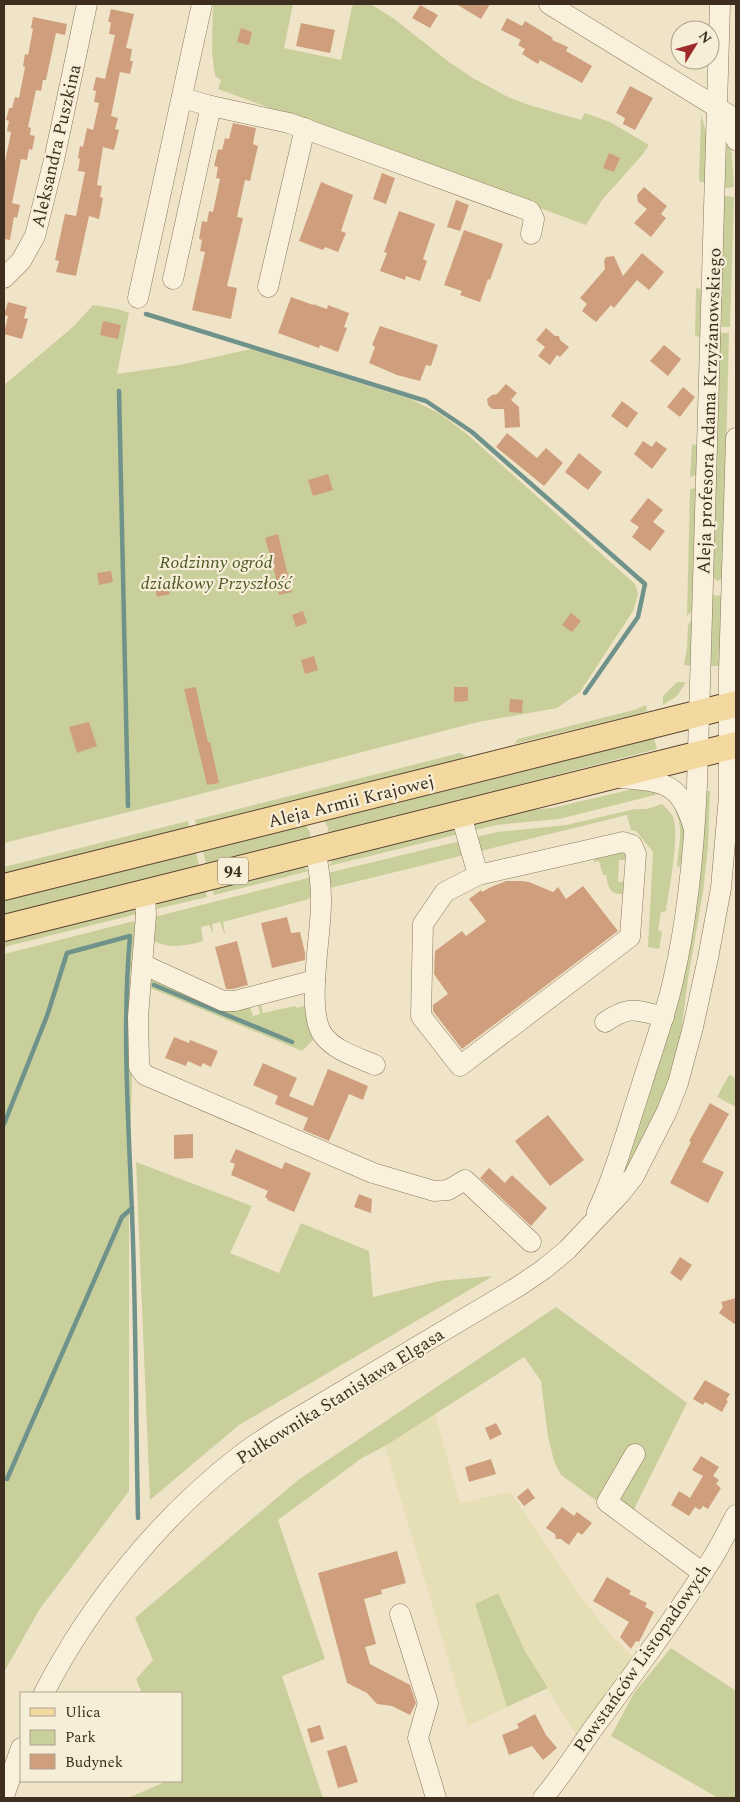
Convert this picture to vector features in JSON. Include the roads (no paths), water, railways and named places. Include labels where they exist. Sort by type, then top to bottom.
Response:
[{"type":"main road","name":"Aleja Armii Krajowej","points":[[4,887],[733,705]]},
{"type":"main road","name":"94","points":[[4,928],[733,746]]},
{"type":"main road","points":[[302,813],[315,819],[321,829],[321,836],[315,851]]},
{"type":"street","name":"Aleksandra Puszkina","points":[[4,278],[21,261],[29,249],[38,228],[87,4]]},
{"type":"street","points":[[138,298],[202,4]]},
{"type":"street","points":[[549,4],[736,119]]},
{"type":"street","name":"Aleja profesora Adama Krzyżanowskiego","points":[[698,714],[704,571],[720,4]]},
{"type":"street","points":[[182,98],[305,128],[530,211],[534,219],[531,234]]},
{"type":"street","points":[[173,279],[212,106]]},
{"type":"street","points":[[718,109],[732,130],[736,140]]},
{"type":"street","points":[[268,287],[305,128]]},
{"type":"street","name":"Aleja profesora Adama Krzyżanowskiego","points":[[733,705],[731,616],[736,438]]},
{"type":"street","points":[[704,571],[707,581],[715,589],[724,588],[732,577]]},
{"type":"street","points":[[731,616],[736,640]]},
{"type":"street","points":[[733,705],[733,746]]},
{"type":"street","points":[[698,714],[698,755]]},
{"type":"street","name":"Pułkownika Stanisława Elgasa","points":[[45,1692],[66,1652],[107,1593],[142,1548],[197,1492],[243,1453],[277,1430],[519,1286],[544,1269],[567,1250],[620,1194],[634,1176],[664,1118],[678,1083],[701,993],[721,888],[733,746]]},
{"type":"street","name":"Pułkownika Stanisława Elgasa","points":[[591,1223],[608,1188],[624,1144],[664,1017],[673,980],[686,911],[694,831],[698,755]]},
{"type":"street","points":[[609,777],[662,783],[678,794],[685,803],[694,831]]},
{"type":"street","points":[[461,815],[478,875]]},
{"type":"street","points":[[623,842],[632,845],[636,854],[630,937],[460,1066],[421,1016],[423,924],[445,892],[478,875],[623,842]]},
{"type":"street","points":[[315,851],[320,872],[321,901],[313,1002],[317,1025],[329,1042],[341,1051],[375,1065]]},
{"type":"street","points":[[144,893],[146,915],[138,1017],[139,1067],[145,1075],[373,1173],[434,1191],[448,1190],[465,1180],[531,1242]]},
{"type":"street","points":[[142,964],[223,1001],[235,1000],[315,980]]},
{"type":"street","points":[[605,1022],[620,1012],[628,1010],[664,1017]]},
{"type":"street","points":[[635,1454],[607,1502],[703,1573]]},
{"type":"street","name":"Powstańców Listopadowych","points":[[544,1798],[638,1668],[703,1573],[736,1515]]},
{"type":"street","points":[[400,1614],[428,1703],[418,1738],[436,1798]]},
{"type":"street","points":[[4,1796],[20,1751]]},
{"type":"waterway","points":[[146,314],[426,401],[472,432],[645,584],[638,617],[585,693]]},
{"type":"waterway","points":[[119,391],[128,806]]},
{"type":"waterway","points":[[4,1124],[47,1016],[67,953],[130,936],[127,974],[126,1050],[134,1276],[138,1518]]},
{"type":"waterway","points":[[154,985],[292,1042]]},
{"type":"waterway","points":[[7,1479],[122,1217],[132,1208]]},
{"type":"park label","name":"Rodzinny ogród działkowy Przyszłość","points":[[216,572]]}]
